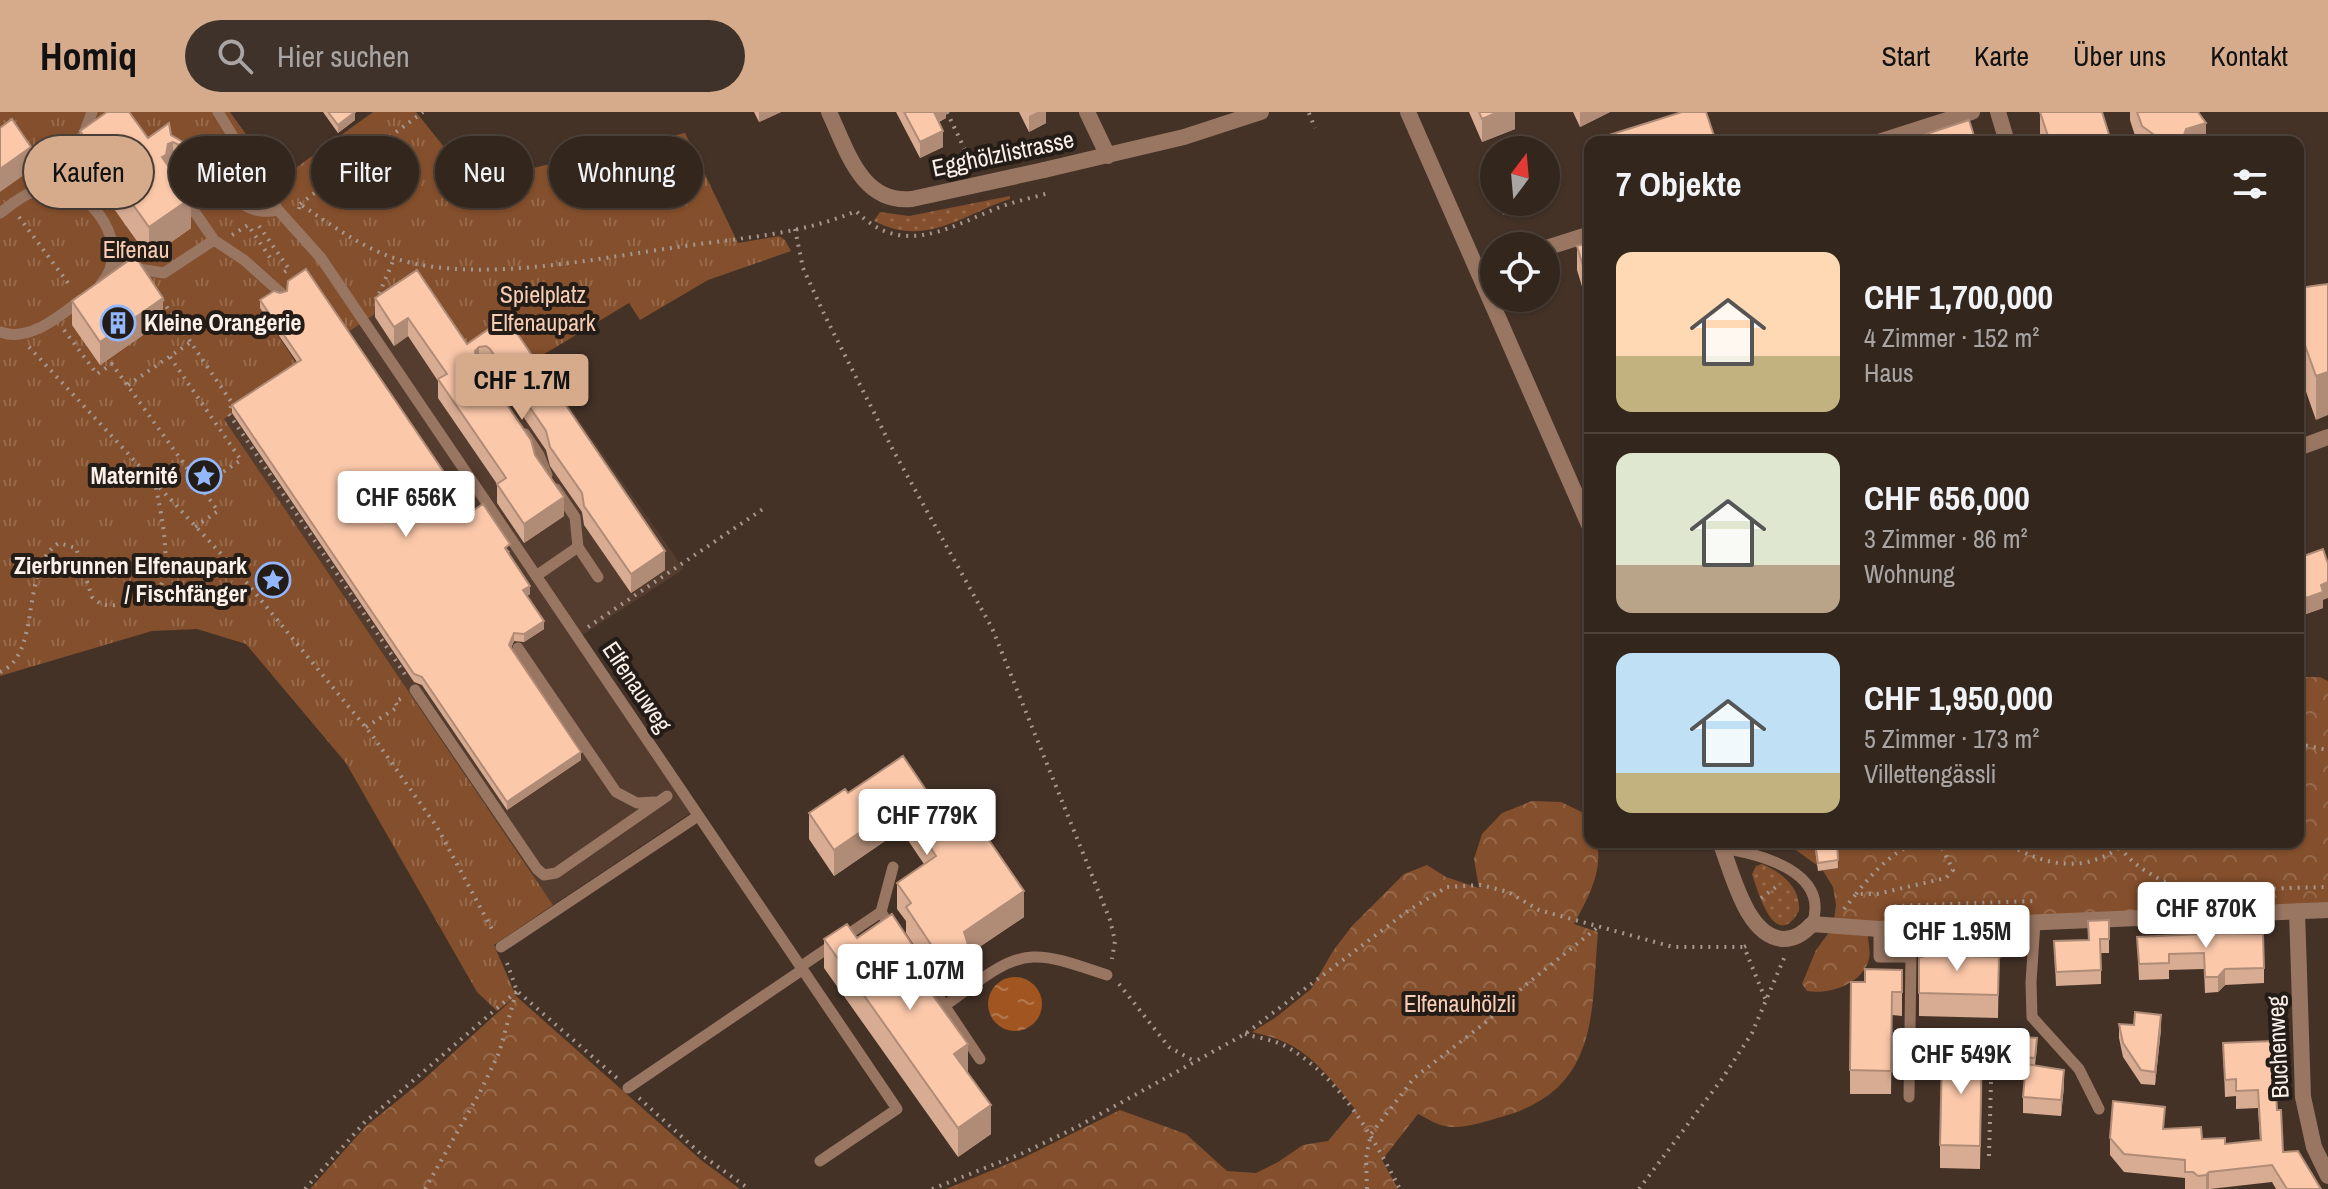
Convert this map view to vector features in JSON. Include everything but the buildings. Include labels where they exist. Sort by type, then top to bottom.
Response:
[{"type":"street","name":"Egghölzlistrasse","points":[[829,112],[863,181],[893,199],[912,199],[1108,156],[1195,134],[1261,112]]},
{"type":"street","points":[[1087,112],[1108,156]]},
{"type":"street","points":[[1408,112],[1480,255]]},
{"type":"street","points":[[1899,136],[1972,112]]},
{"type":"street","points":[[1998,112],[2005,136]]},
{"type":"street","points":[[1560,244],[1584,236]]},
{"type":"street","points":[[1504,312],[1584,512]]},
{"type":"street","points":[[2304,446],[2328,437]]},
{"type":"street","points":[[1722,848],[1752,921],[1765,934],[1782,939],[1800,935],[1812,924],[1879,929],[2328,910]]},
{"type":"street","name":"Buchenweg","points":[[2297,911],[2303,1097],[2314,1147],[2328,1176]]},
{"type":"lane","points":[[83,136],[92,112]]},
{"type":"lane","name":"Elfenauweg","points":[[218,112],[278,210],[321,258],[897,1109],[820,1161]]},
{"type":"lane","points":[[0,213],[24,196]]},
{"type":"lane","points":[[0,332],[17,334],[38,328],[104,281],[113,265],[114,251],[111,236],[93,208]]},
{"type":"lane","points":[[192,208],[217,242],[244,260],[281,293]]},
{"type":"lane","points":[[252,208],[260,211],[278,210]]},
{"type":"lane","points":[[113,265],[164,273],[217,242]]},
{"type":"lane","points":[[515,420],[539,455],[542,469],[575,517],[578,547],[598,577]]},
{"type":"lane","points":[[536,576],[578,547]]},
{"type":"lane","points":[[518,648],[616,792],[627,800],[643,804],[667,796]]},
{"type":"lane","points":[[415,690],[544,875],[556,873],[679,788]]},
{"type":"lane","points":[[501,947],[698,816]]},
{"type":"lane","points":[[1732,848],[1764,857],[1806,882],[1813,893],[1816,909],[1812,924]]},
{"type":"lane","points":[[628,1088],[881,912],[893,867]]},
{"type":"lane","points":[[881,912],[897,936]]},
{"type":"lane","points":[[2035,923],[2032,1017],[2079,1069],[2099,1109]]},
{"type":"lane","points":[[1879,929],[1879,957],[1911,957],[1909,1097]]},
{"type":"lane","points":[[905,947],[980,1059]]},
{"type":"lane","points":[[944,1006],[999,968],[1024,958],[1046,958],[1107,975]]},
{"type":"lane","points":[[1910,1049],[1991,1050],[1991,1068]]},
{"type":"path","points":[[281,274],[289,269],[257,223],[278,210],[298,209],[300,204],[423,112]]},
{"type":"path","points":[[947,112],[972,165]]},
{"type":"path","points":[[1309,113],[1315,128]]},
{"type":"path","points":[[300,204],[368,248],[394,259],[443,267],[536,266],[795,229],[856,211],[887,232],[919,236],[949,230],[998,207],[1049,193]]},
{"type":"path","points":[[11,205],[80,300]]},
{"type":"path","points":[[217,242],[248,225],[273,262]]},
{"type":"path","points":[[795,229],[803,268],[825,316],[1003,654],[1110,920],[1114,951],[1107,975],[1124,990],[1169,1047],[1194,1061]]},
{"type":"path","points":[[375,304],[394,259]]},
{"type":"path","points":[[159,295],[232,403],[229,414],[415,690]]},
{"type":"path","points":[[56,318],[97,374],[112,364],[218,511],[194,527]]},
{"type":"path","points":[[17,334],[237,571],[366,727],[437,827],[501,947],[517,991],[499,1053],[467,1118],[425,1189]]},
{"type":"path","points":[[128,385],[191,342]]},
{"type":"path","points":[[170,357],[241,460],[201,487]]},
{"type":"path","points":[[0,672],[14,663],[21,650],[46,555],[59,543],[76,548],[92,597],[104,605],[148,600],[157,591],[164,574],[165,531],[156,486]]},
{"type":"path","points":[[576,635],[763,509]]},
{"type":"path","points":[[164,574],[192,569],[237,571]]},
{"type":"path","points":[[366,727],[398,707],[395,702]]},
{"type":"path","points":[[2304,745],[2328,750]]},
{"type":"path","points":[[1844,909],[1873,873],[1904,848]]},
{"type":"path","points":[[1856,894],[1877,894],[1946,878],[1953,870],[1942,848]]},
{"type":"path","points":[[2016,848],[2039,860],[2066,865],[2097,860],[2118,848]]},
{"type":"path","points":[[2121,848],[2143,869],[2187,893]]},
{"type":"path","points":[[1746,907],[1794,873]]},
{"type":"path","points":[[932,1189],[1077,1127],[1245,1034],[1409,910],[1447,887],[1481,885],[1508,892],[1539,910],[1673,947],[1744,947],[1765,934]]},
{"type":"path","points":[[1367,1189],[1366,1158],[1371,1134],[1414,1078],[1598,927]]},
{"type":"path","points":[[1639,1189],[1722,1079],[1752,1033],[1767,1003],[1791,938]]},
{"type":"path","points":[[1744,947],[1767,1003]]},
{"type":"path","points":[[305,1189],[355,1132],[517,991]]},
{"type":"path","points":[[1245,1034],[1284,1045],[1306,1060],[1336,1088],[1371,1134],[1400,1189]]},
{"type":"path","points":[[1989,1156],[1991,1068]]},
{"type":"shaded area","points":[[306,277],[418,285],[507,331],[536,359],[684,569],[581,636],[698,808],[553,905],[224,419],[310,361],[296,361],[260,308]]},
{"type":"green space","name":"Elfenau","points":[[0,112],[230,112],[247,136],[169,136],[169,208],[295,208],[295,168],[311,157],[311,208],[419,208],[419,136],[340,136],[373,112],[416,112],[435,136],[435,208],[533,208],[533,168],[549,164],[549,208],[703,208],[703,170],[738,243],[779,236],[785,240],[791,251],[708,280],[640,320],[629,303],[536,359],[507,332],[468,358],[418,285],[345,334],[306,277],[260,308],[295,361],[310,361],[224,419],[553,905],[494,945],[516,996],[497,1011],[477,992],[346,763],[246,644],[197,629],[152,631],[0,676]]},
{"type":"green space","points":[[1010,196],[1010,199],[959,220],[927,230],[893,228],[874,221],[880,212],[909,216]]},
{"type":"green space","points":[[2304,677],[2320,677],[2328,681],[2328,906],[2023,921],[2022,942],[1998,960],[1978,966],[1929,957],[1921,943],[1922,925],[1867,927],[1870,951],[1866,968],[1844,986],[1816,992],[1807,991],[1802,984],[1816,950],[1833,927],[1836,905],[1833,887],[1822,869],[1793,848],[2304,848]]},
{"type":"green space","name":"Elfenauhölzli","points":[[1532,801],[1561,802],[1584,813],[1584,848],[1598,848],[1598,864],[1593,884],[1574,924],[1598,932],[1594,991],[1584,1045],[1573,1068],[1557,1088],[1533,1105],[1464,1126],[1448,1127],[1418,1114],[1382,1160],[1398,1189],[946,1189],[1025,1157],[1120,1110],[1186,1134],[1227,1171],[1256,1173],[1303,1145],[1328,1141],[1355,1109],[1305,1054],[1280,1040],[1252,1032],[1311,989],[1352,926],[1404,874],[1427,865],[1446,877],[1479,888],[1474,859],[1482,834],[1502,813]]},
{"type":"green space","points":[[1762,864],[1783,876],[1797,895],[1799,911],[1790,922],[1782,925],[1775,922],[1763,905],[1752,874],[1756,866]]},
{"type":"green space","points":[[516,996],[701,1160],[740,1189],[310,1189],[366,1126],[422,1081]]},
{"type":"water","points":[[1015,977],[1034,985],[1042,1004],[1034,1023],[1015,1031],[996,1023],[988,1004],[996,985]]},
{"type":"place","name":"Kleine Orangerie","points":[[118,323]]},
{"type":"place","name":"Maternité","points":[[204,476]]},
{"type":"place","name":"Zierbrunnen Elfenaupark / Fischfänger","points":[[273,580]]},
{"type":"park label","name":"Spielplatz Elfenaupark","points":[[543,309]]}]
